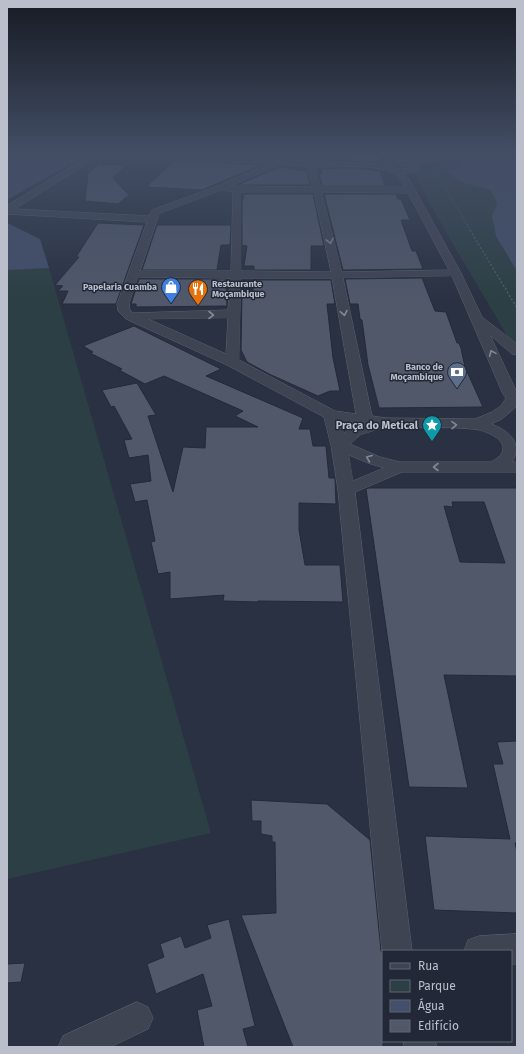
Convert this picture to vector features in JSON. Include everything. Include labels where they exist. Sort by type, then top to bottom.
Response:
[{"type":"street","points":[[9,208],[154,215],[180,204]]},
{"type":"street","points":[[232,362],[236,274],[237,204]]},
{"type":"street","points":[[321,204],[337,275],[364,420]]},
{"type":"street","points":[[154,215],[123,304],[124,311],[130,316],[232,362],[331,415],[386,423],[475,424],[489,421],[508,408],[514,393],[456,273],[418,204]]},
{"type":"street","points":[[134,274],[337,275],[456,273]]},
{"type":"street","points":[[130,316],[234,314]]},
{"type":"street","points":[[163,330],[194,315]]},
{"type":"street","points":[[476,317],[517,351]]},
{"type":"street","points":[[331,415],[339,445],[346,490],[397,950]]},
{"type":"street","points":[[339,445],[355,432],[386,423]]},
{"type":"street","points":[[475,424],[501,434],[508,440],[512,447],[511,454],[502,463],[494,467]]},
{"type":"street","points":[[339,445],[374,460],[400,467],[517,467]]},
{"type":"street","points":[[346,490],[400,467]]},
{"type":"street","points":[[491,950],[517,948]]},
{"type":"street","points":[[74,1047],[137,1018]]},
{"type":"path","points":[[455,204],[517,308]]},
{"type":"green space","points":[[431,204],[517,204],[517,346],[507,336]]},
{"type":"green space","points":[[49,268],[211,833],[7,879],[7,270]]},
{"type":"water","points":[[497,204],[517,204],[517,271],[496,236],[492,216]]},
{"type":"water","points":[[7,223],[40,239],[49,268],[7,270]]},
{"type":"building","points":[[242,204],[315,204],[324,246],[311,246],[311,270],[254,270],[254,266],[244,266],[247,246],[242,245]]},
{"type":"building","points":[[327,204],[403,204],[410,220],[401,220],[412,251],[416,251],[423,269],[343,270]]},
{"type":"building","points":[[98,223],[144,225],[116,304],[62,304],[68,291],[58,291],[63,286],[55,285],[79,257],[76,257]]},
{"type":"building","points":[[157,225],[231,225],[230,245],[221,245],[217,270],[142,270]]},
{"type":"building","points":[[422,278],[435,311],[446,312],[457,343],[459,343],[461,348],[465,367],[483,407],[379,408],[368,365],[362,320],[360,319],[358,304],[350,304],[345,279]]},
{"type":"building","points":[[139,279],[226,279],[227,306],[136,307],[136,304],[131,304]]},
{"type":"building","points":[[253,280],[331,280],[335,304],[327,304],[333,358],[340,391],[330,391],[318,396],[269,374],[247,362],[241,350],[242,293],[253,293]]},
{"type":"building","points":[[134,326],[221,369],[206,376],[303,418],[299,429],[310,429],[313,446],[326,446],[329,478],[335,478],[336,504],[299,503],[299,530],[305,565],[340,565],[343,602],[223,601],[224,595],[170,599],[170,572],[158,574],[151,542],[155,541],[147,500],[135,502],[130,484],[151,481],[148,455],[129,458],[124,440],[132,439],[114,406],[111,407],[102,390],[137,383],[156,415],[148,416],[173,492],[183,447],[205,448],[206,427],[258,427],[235,416],[243,411],[164,376],[145,384],[119,370],[122,369],[90,353],[93,352],[83,346]]},
{"type":"building","points":[[517,488],[517,676],[444,675],[468,788],[409,787],[366,489]],"holes":[[[452,502],[484,502],[505,563],[460,562],[444,506],[453,507]]]},
{"type":"building","points":[[517,741],[517,843],[515,843],[517,852],[517,913],[434,910],[425,836],[510,839],[493,764],[503,764],[497,742]]},
{"type":"building","points":[[251,800],[327,804],[370,840],[382,952],[383,1047],[293,1047],[241,915],[276,913],[275,842],[272,842],[272,836],[261,834],[261,821],[252,821]]},
{"type":"building","points":[[229,919],[255,1026],[243,1029],[248,1047],[204,1047],[197,1010],[212,1006],[203,974],[156,994],[147,964],[164,957],[160,944],[181,936],[185,948],[211,938],[207,925]]},
{"type":"building","points":[[25,963],[21,982],[7,983],[7,964]]},
{"type":"place","name":"Papelaria Cuamba","points":[[171,304]]},
{"type":"place","name":"Restaurante Moçambique","points":[[198,306]]},
{"type":"place","name":"Banco de Moçambique","points":[[457,389]]},
{"type":"place","name":"Praça do Metical","points":[[432,442]]}]
